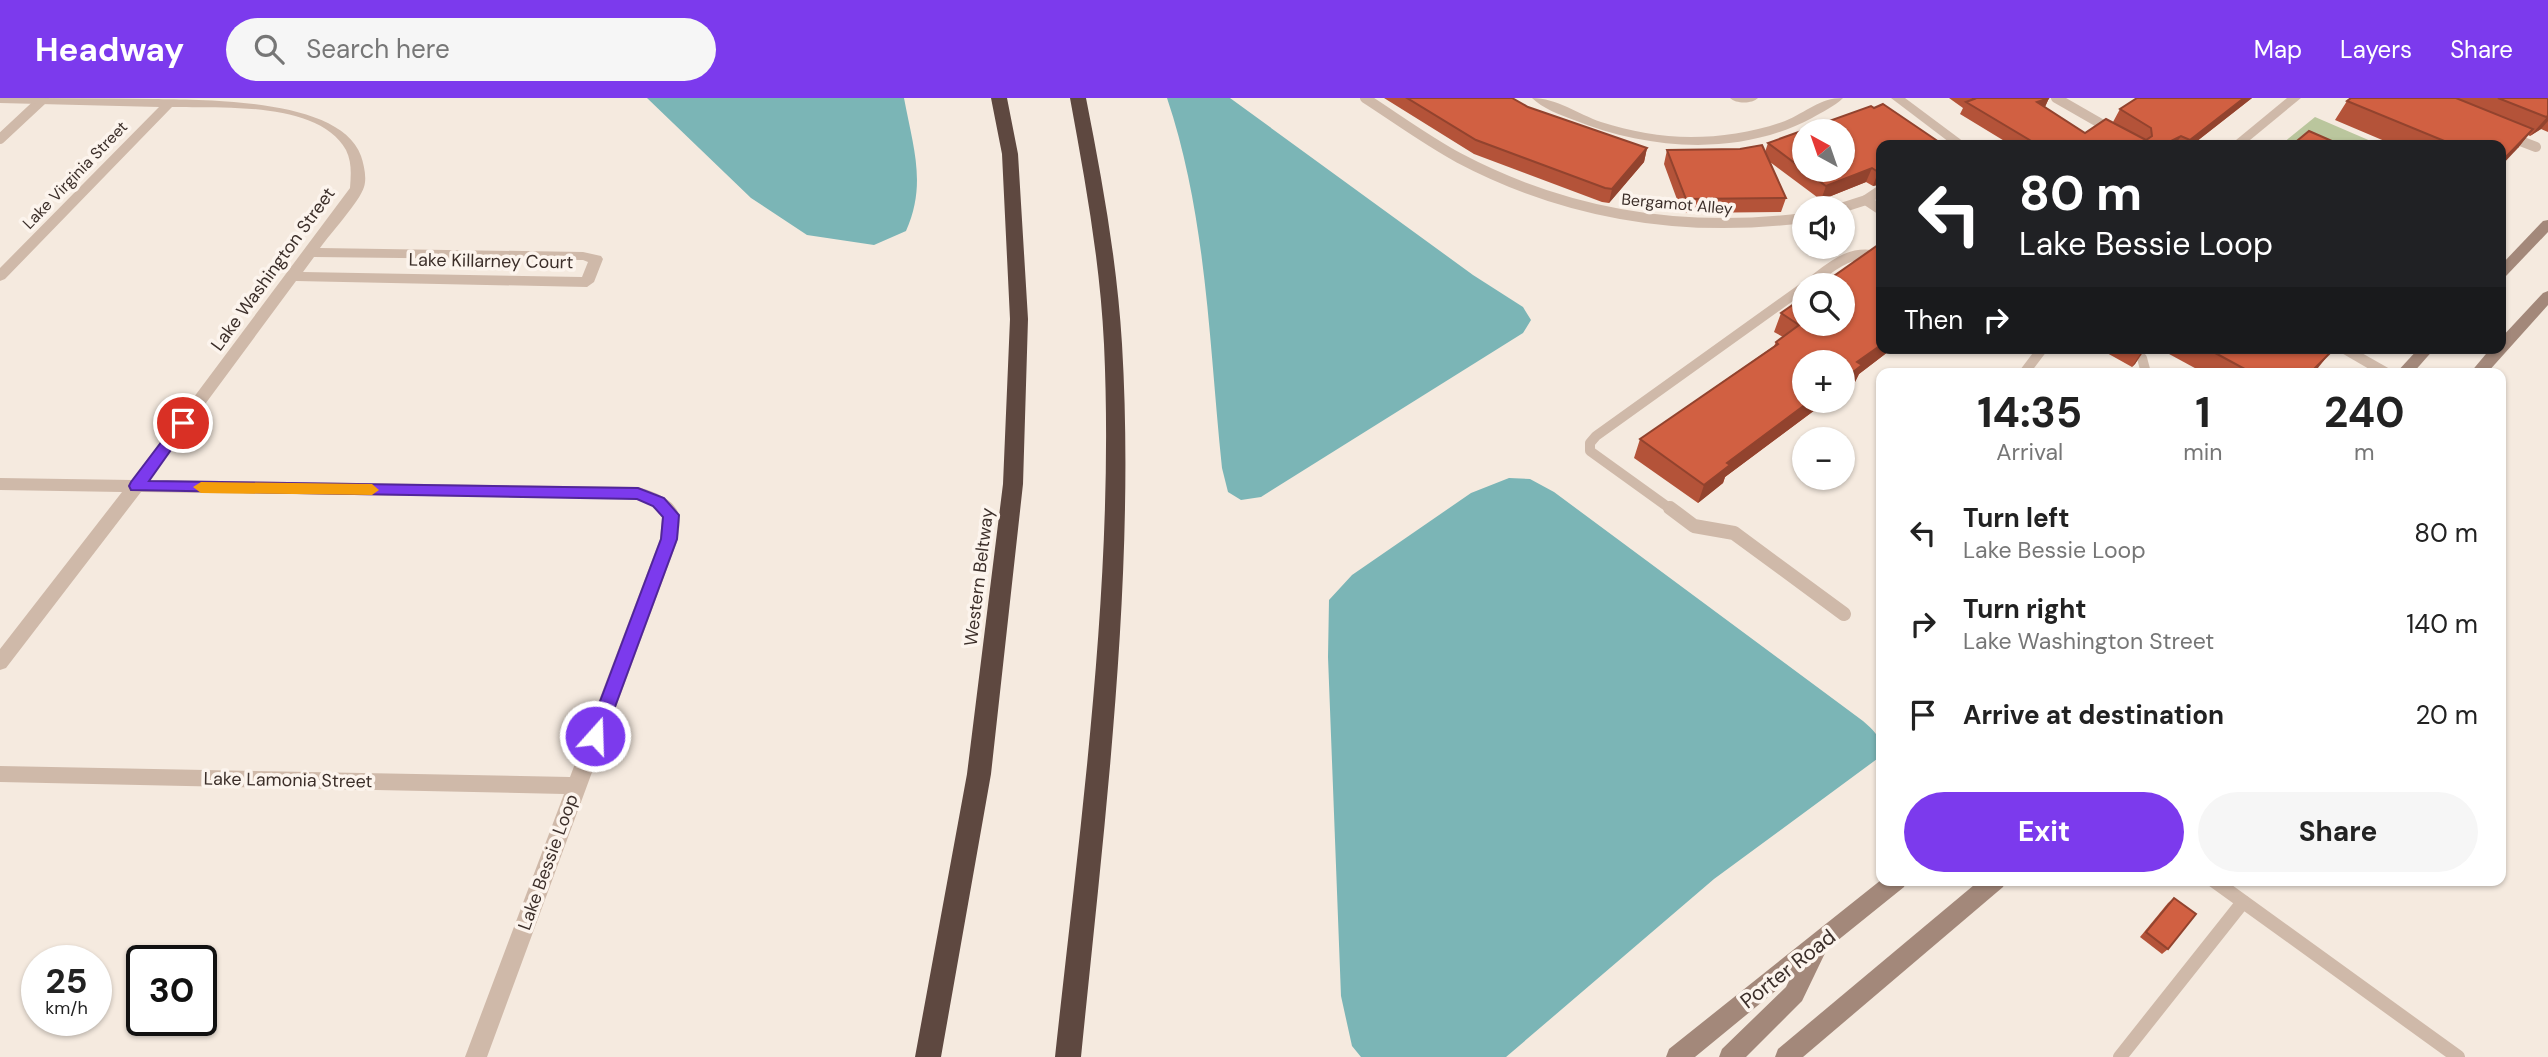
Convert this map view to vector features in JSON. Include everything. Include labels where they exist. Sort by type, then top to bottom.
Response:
[{"type":"highway","name":"Western Beltway","points":[[928,1057],[978,774],[1013,484],[1019,319],[1010,153],[999,98]]},
{"type":"highway","points":[[1068,1057],[1100,746],[1112,536],[1114,380],[1101,216],[1078,98]]},
{"type":"street","points":[[1538,98],[1581,121],[1623,134],[1669,140],[1750,136],[1787,125],[1838,98]]},
{"type":"street","points":[[1737,98],[1752,98]]},
{"type":"street","points":[[1897,98],[1954,140]]},
{"type":"street","points":[[2242,140],[2295,98]]},
{"type":"street","name":"Lake Washington Street","points":[[0,99],[172,101],[284,109],[329,125],[346,141],[361,169],[357,188],[136,486],[0,663]]},
{"type":"street","name":"Lake Virginia Street","points":[[0,276],[172,101]]},
{"type":"street","points":[[2506,268],[2548,224]]},
{"type":"street","name":"Lake Killarney Court","points":[[292,276],[587,282],[596,259],[583,256],[310,252]]},
{"type":"street","points":[[2506,342],[2548,296]]},
{"type":"street","points":[[2352,354],[2379,368]]},
{"type":"street","points":[[2409,368],[2422,354]]},
{"type":"street","points":[[2482,368],[2494,354]]},
{"type":"street","name":"Lake Bessie Loop","points":[[0,484],[638,494],[659,502],[671,515],[669,539],[476,1057]]},
{"type":"street","name":"Lake Lamonia Street","points":[[0,774],[577,786]]},
{"type":"street","name":"Porter Road","points":[[1677,1057],[1890,886]]},
{"type":"street","points":[[1786,1057],[1989,886]]},
{"type":"street","points":[[1731,1057],[1794,994],[1820,944]]},
{"type":"lane","name":"Bergamot Alley","points":[[1365,98],[1468,162],[1537,194],[1626,217],[1717,226],[1792,220]]},
{"type":"lane","points":[[2056,98],[2129,140]]},
{"type":"lane","points":[[0,139],[43,99]]},
{"type":"lane","points":[[2500,132],[2536,147]]},
{"type":"lane","points":[[1855,204],[1876,193]]},
{"type":"lane","points":[[1866,200],[1876,207]]},
{"type":"lane","points":[[1825,273],[1857,253],[1867,251],[1876,255]]},
{"type":"lane","points":[[1792,295],[1596,436],[1590,443],[1590,452],[1694,526],[1734,533],[1844,614]]},
{"type":"lane","points":[[2142,358],[2145,368]]},
{"type":"lane","points":[[2221,886],[2458,1057]]},
{"type":"lane","points":[[2120,1057],[2243,902]]},
{"type":"green space","points":[[2315,117],[2368,140],[2287,140]]},
{"type":"water","points":[[647,98],[904,98],[917,181],[916,197],[906,231],[874,245],[807,235],[751,198]]},
{"type":"water","points":[[1167,98],[1230,98],[1473,275],[1523,307],[1531,320],[1523,333],[1261,497],[1241,500],[1228,492],[1222,468],[1199,235],[1191,189]]},
{"type":"water","points":[[1509,478],[1530,479],[1554,492],[1863,721],[1876,735],[1876,760],[1714,879],[1506,1057],[1361,1057],[1352,1046],[1341,996],[1328,657],[1329,600],[1352,575],[1471,493]]},
{"type":"building","points":[[1407,98],[1512,98],[1528,107],[1647,148],[1612,189],[1605,188],[1476,140]]},
{"type":"building","points":[[1972,98],[2049,98],[2037,102],[2085,133],[2106,119],[2146,140],[2030,140],[1966,102],[1974,99]]},
{"type":"building","points":[[2137,98],[2244,98],[2190,140],[2181,136],[2173,140],[2146,140],[2152,136],[2151,128],[2120,109]]},
{"type":"building","points":[[2351,98],[2456,98],[2533,129],[2506,157],[2506,140],[2442,140],[2347,101]]},
{"type":"building","points":[[2498,98],[2548,98],[2548,116],[2546,117]]},
{"type":"building","points":[[1883,104],[1936,140],[1876,140],[1876,171],[1872,168],[1855,175],[1855,119],[1835,119]]},
{"type":"building","points":[[2309,131],[2330,140],[2298,140]]},
{"type":"building","points":[[1792,134],[1792,161],[1768,143]]},
{"type":"building","points":[[1762,145],[1786,198],[1686,199],[1667,150],[1740,149]]},
{"type":"building","points":[[1820,182],[1836,182],[1826,186]]},
{"type":"building","points":[[1876,246],[1876,349],[1857,362],[1862,365],[1855,371],[1855,350],[1792,350],[1794,413],[1727,463],[1730,465],[1704,485],[1640,439],[1778,344],[1776,342],[1792,330],[1792,336],[1855,336],[1855,273],[1838,273]]},
{"type":"building","points":[[1792,305],[1792,320],[1781,313]]},
{"type":"building","points":[[2217,354],[2329,354],[2315,368],[2243,368]]},
{"type":"building","points":[[2174,898],[2196,914],[2168,949],[2146,932]]},
{"type":"slow traffic","points":[[201,487],[372,490]]},
{"type":"route","points":[[183,423],[136,486],[638,494],[659,502],[671,515],[669,539],[595,736]]}]
